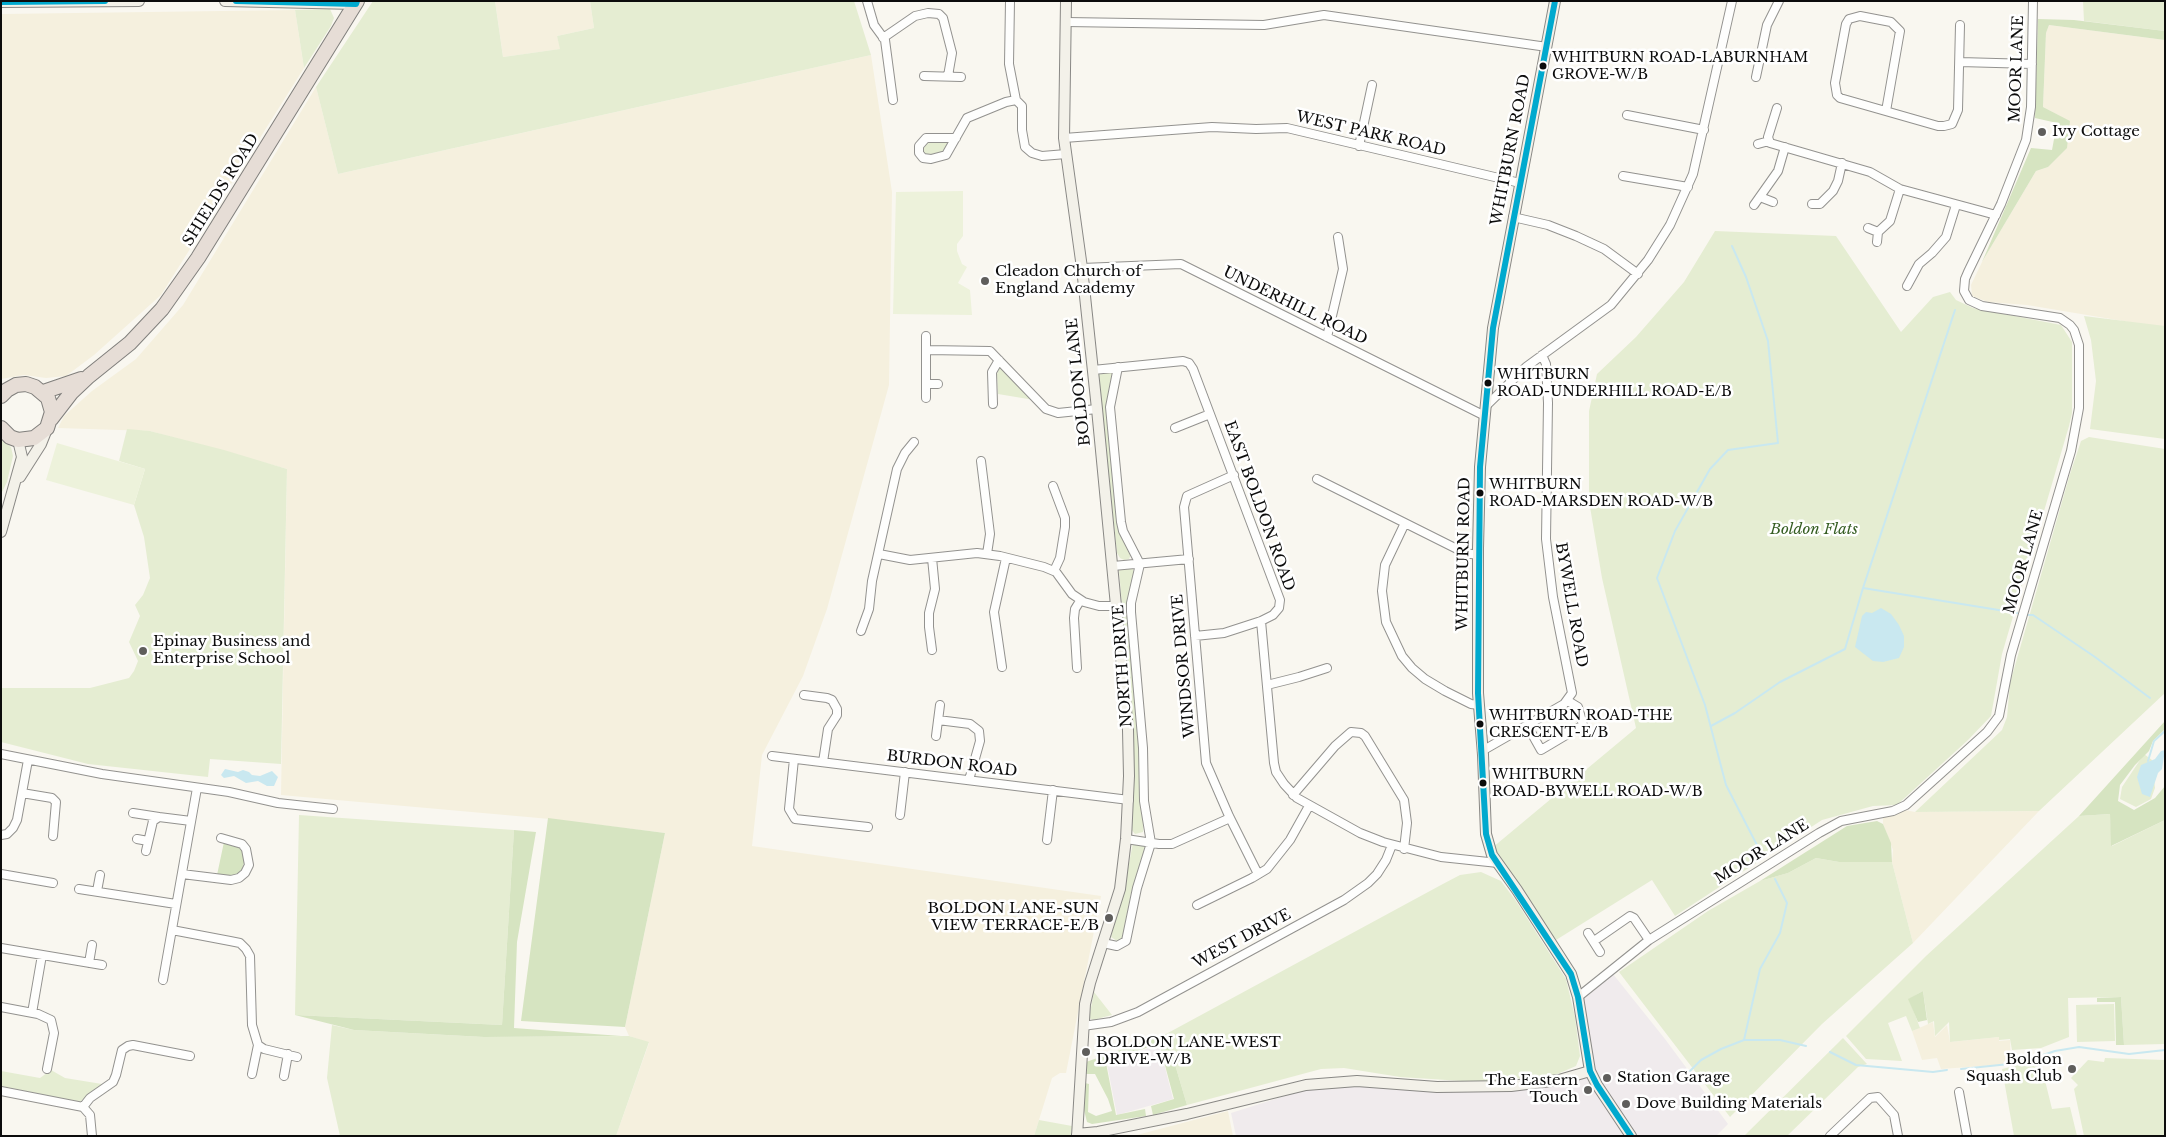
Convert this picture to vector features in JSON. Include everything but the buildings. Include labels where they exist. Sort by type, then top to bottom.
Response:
[{"type":"highway","name":"SHIELDS ROAD","points":[[49,423],[71,393],[130,343],[162,309],[198,258],[357,2]]},
{"type":"highway","name":"SHIELDS ROAD","points":[[43,392],[62,387],[89,376]]},
{"type":"highway","points":[[1,396],[7,390],[26,384],[43,392],[51,404],[49,423],[34,438],[18,440],[10,437],[1,428]]},
{"type":"street","points":[[1,2],[139,1]]},
{"type":"street","points":[[225,1],[357,2]]},
{"type":"street","points":[[867,1],[874,25],[883,38],[888,58],[893,100]]},
{"type":"street","points":[[1010,1],[1009,64],[1016,100],[1022,106],[1022,130],[1025,147],[1032,153],[1042,156],[1066,154]]},
{"type":"street","name":"BOLDON LANE","points":[[1066,1],[1064,138],[1082,268],[1097,409],[1128,730],[1129,800],[1120,889],[1090,983],[1083,1026],[1077,1135]]},
{"type":"street","name":"WHITBURN ROAD","points":[[1555,1],[1492,328],[1480,467],[1478,555],[1479,704],[1486,834],[1492,855],[1571,974],[1578,997],[1590,1071]]},
{"type":"street","points":[[1486,411],[1526,367],[1611,305],[1638,274],[1670,225],[1688,188],[1704,130],[1732,1]]},
{"type":"street","points":[[1756,77],[1767,25],[1779,1]]},
{"type":"street","name":"MOOR LANE","points":[[1578,997],[1649,940],[1832,825],[1850,818],[1893,811],[1906,805],[1987,732],[1998,716],[2011,655],[2077,428],[2080,391],[2079,345],[2074,330],[2065,321],[2052,317],[1982,306],[1974,303],[1966,295],[1965,279],[2017,168],[2026,140],[2030,115],[2033,1]]},
{"type":"street","points":[[883,38],[915,16],[928,13],[939,14],[943,18],[952,53],[948,76]]},
{"type":"street","points":[[1066,22],[1264,24],[1324,15],[1547,48]]},
{"type":"street","points":[[1886,111],[1900,31],[1891,22],[1855,16],[1846,24],[1835,89],[1840,98],[1938,126],[1952,124],[1958,110],[1960,25]]},
{"type":"street","points":[[1960,62],[2032,64]]},
{"type":"street","points":[[924,76],[961,77]]},
{"type":"street","points":[[1359,146],[1372,86]]},
{"type":"street","points":[[956,138],[926,138],[919,146],[920,153],[923,158],[939,158],[946,155],[956,138],[967,118],[1006,102],[1016,100]]},
{"type":"street","points":[[1769,141],[1768,137],[1777,108]]},
{"type":"street","points":[[1628,115],[1704,130]]},
{"type":"street","name":"WEST PARK ROAD","points":[[1064,138],[1212,127],[1287,128],[1520,183]]},
{"type":"street","points":[[1758,144],[1769,141],[1770,143],[1870,172],[1900,189],[1996,215]]},
{"type":"street","points":[[1754,206],[1778,171],[1785,147]]},
{"type":"street","points":[[1812,204],[1820,204],[1838,181],[1842,163]]},
{"type":"street","points":[[1623,176],[1688,188]]},
{"type":"street","points":[[1877,242],[1878,232],[1890,221],[1900,189]]},
{"type":"street","points":[[1760,197],[1772,202]]},
{"type":"street","points":[[1824,200],[1831,206]]},
{"type":"street","points":[[1907,286],[1919,264],[1946,237],[1956,205]]},
{"type":"street","points":[[1513,217],[1548,225],[1576,236],[1604,249],[1638,274]]},
{"type":"street","points":[[1868,228],[1878,232]]},
{"type":"street","points":[[1327,337],[1343,269],[1338,236]]},
{"type":"street","name":"UNDERHILL ROAD","points":[[1082,268],[1181,264],[1327,337],[1486,411]]},
{"type":"street","points":[[926,336],[926,398]]},
{"type":"street","points":[[926,350],[990,351],[1046,409],[1058,413],[1097,409]]},
{"type":"street","name":"BYWELL ROAD","points":[[1542,355],[1546,364],[1548,395],[1546,539],[1553,597],[1572,685],[1572,692],[1568,701]]},
{"type":"street","points":[[992,404],[992,372],[993,367],[999,360]]},
{"type":"street","name":"EAST BOLDON ROAD","points":[[1093,370],[1183,361],[1189,363],[1234,475],[1280,600],[1279,608],[1273,615],[1261,621]]},
{"type":"street","points":[[1118,367],[1110,407],[1121,522],[1123,531],[1140,564]]},
{"type":"street","points":[[926,384],[938,384]]},
{"type":"street","points":[[1175,428],[1210,414]]},
{"type":"street","points":[[14,486],[41,444],[49,423]]},
{"type":"street","points":[[1,532],[22,457],[18,440]]},
{"type":"street","points":[[861,631],[869,609],[872,581],[897,469],[905,453],[914,442]]},
{"type":"street","points":[[981,461],[990,534],[987,554]]},
{"type":"street","name":"WINDSOR DRIVE","points":[[1234,475],[1187,496],[1184,507],[1206,763],[1230,818],[1258,874]]},
{"type":"street","points":[[1316,479],[1466,553],[1478,555]]},
{"type":"street","points":[[1053,486],[1065,518],[1060,558],[1054,571]]},
{"type":"street","points":[[1404,523],[1385,565],[1382,591],[1386,622],[1402,656],[1419,674],[1445,691],[1471,704],[1479,704]]},
{"type":"street","points":[[879,554],[910,560],[987,554],[1006,558],[1054,571],[1080,601],[1091,605],[1116,606]]},
{"type":"street","points":[[932,558],[934,589],[929,613],[932,650]]},
{"type":"street","points":[[1002,666],[994,612],[1006,558]]},
{"type":"street","points":[[1112,566],[1189,559]]},
{"type":"street","name":"NORTH DRIVE","points":[[1103,943],[1118,946],[1126,942],[1137,888],[1151,843],[1144,801],[1143,748],[1131,612],[1131,603],[1140,564]]},
{"type":"street","points":[[1077,668],[1074,618],[1075,610],[1080,601]]},
{"type":"street","points":[[1195,636],[1224,632],[1261,621],[1274,763],[1276,772],[1293,795],[1309,806],[1360,833],[1404,849],[1441,857],[1498,863]]},
{"type":"street","points":[[1268,685],[1327,668]]},
{"type":"street","points":[[804,695],[827,698],[836,705],[837,715],[828,729],[823,762]]},
{"type":"street","points":[[1482,751],[1568,701],[1578,707],[1583,725],[1542,750],[1527,725]]},
{"type":"street","points":[[936,736],[940,705]]},
{"type":"street","points":[[938,720],[970,724],[979,731],[980,741],[969,780]]},
{"type":"street","points":[[1293,795],[1335,746],[1351,732],[1361,732],[1404,800],[1406,823],[1404,849]]},
{"type":"street","points":[[1,754],[102,774],[228,792],[278,804],[333,810]]},
{"type":"street","name":"BURDON ROAD","points":[[772,756],[1129,800]]},
{"type":"street","points":[[794,759],[789,809],[791,815],[796,819],[868,827]]},
{"type":"street","points":[[1,835],[13,828],[17,820],[28,760]]},
{"type":"street","points":[[900,815],[905,772]]},
{"type":"street","points":[[163,980],[197,788]]},
{"type":"street","points":[[1047,840],[1053,790]]},
{"type":"street","points":[[22,793],[52,798],[56,802],[53,836]]},
{"type":"street","points":[[1197,905],[1267,869],[1290,840],[1309,806]]},
{"type":"street","points":[[133,813],[191,821]]},
{"type":"street","points":[[146,851],[153,821],[159,817]]},
{"type":"street","points":[[1126,839],[1172,844],[1230,818]]},
{"type":"street","points":[[182,874],[231,880],[239,878],[245,873],[249,865],[246,849],[242,844],[221,838]]},
{"type":"street","points":[[137,839],[148,841]]},
{"type":"street","name":"WEST DRIVE","points":[[1083,1026],[1111,1022],[1138,1012],[1344,900],[1377,874],[1386,860],[1392,845]]},
{"type":"street","points":[[1,874],[53,883]]},
{"type":"street","points":[[97,891],[100,875]]},
{"type":"street","points":[[79,888],[176,904]]},
{"type":"street","points":[[1594,941],[1630,916],[1634,918],[1649,940]]},
{"type":"street","points":[[172,930],[240,944],[250,956],[252,1025],[258,1045],[252,1074]]},
{"type":"street","points":[[1588,933],[1600,952]]},
{"type":"street","points":[[89,963],[92,945]]},
{"type":"street","points":[[1,948],[102,965]]},
{"type":"street","points":[[32,1013],[42,955]]},
{"type":"street","points":[[1,1007],[46,1016],[51,1020],[54,1026],[47,1069]]},
{"type":"street","points":[[83,1107],[90,1098],[113,1082],[122,1050],[128,1046],[133,1045],[190,1056]]},
{"type":"street","points":[[258,1045],[264,1049],[297,1057]]},
{"type":"street","points":[[284,1076],[288,1054]]},
{"type":"street","points":[[1077,1135],[1187,1114],[1306,1085],[1357,1081],[1437,1087],[1511,1086],[1560,1080],[1590,1071],[1597,1085],[1631,1136]]},
{"type":"street","points":[[1,1092],[83,1107],[90,1115],[92,1136]]},
{"type":"street","points":[[1959,1092],[1967,1136]]},
{"type":"street","points":[[1832,1135],[1870,1098],[1878,1097],[1894,1115],[1898,1136]]},
{"type":"shaded area","points":[[495,1],[590,1],[594,28],[557,36],[561,49],[503,57]]},
{"type":"shaded area","points":[[295,10],[304,68],[161,295],[94,355],[66,376],[46,378],[24,375],[1,379],[2,14]]},
{"type":"shaded area","points":[[2049,25],[2165,40],[2165,328],[2027,305],[1988,302],[1972,296],[1971,285],[1982,262],[2036,171],[2048,167],[2069,121],[2043,107],[2046,33]]},
{"type":"shaded area","points":[[871,55],[892,192],[889,385],[827,609],[803,676],[762,755],[752,846],[1101,896],[1066,1073],[1060,1073],[1052,1078],[1034,1136],[616,1136],[649,1043],[629,1036],[625,1027],[665,833],[550,819],[281,795],[287,469],[150,431],[58,428],[64,416],[92,391],[136,359],[183,305],[316,87],[338,174]]},
{"type":"shaded area","points":[[1900,809],[1915,812],[2039,811],[1913,943],[1892,862],[1893,850],[1883,824],[1883,812]]},
{"type":"shaded area","points":[[1613,974],[1665,1039],[1728,1124],[1716,1136],[1236,1136],[1231,1113],[1307,1089],[1357,1083],[1511,1089],[1588,1078],[1584,999]]},
{"type":"shaded area","points":[[1933,1022],[1935,1037],[1947,1025],[1950,1042],[1999,1037],[1999,1041],[2010,1040],[2011,1064],[1941,1069],[1937,1058],[1922,1060],[1912,1031]]},
{"type":"shaded area","points":[[1159,1044],[1173,1099],[1117,1115],[1107,1064]]},
{"type":"shaded area","points":[[1228,1111],[1233,1136],[1133,1136]]},
{"type":"green space","points":[[373,1],[495,1],[503,57],[560,49],[557,36],[594,28],[590,1],[854,1],[871,55],[338,174],[316,87]]},
{"type":"green space","points":[[2083,1],[2165,1],[2165,31],[2084,21]]},
{"type":"green space","points":[[330,9],[334,18],[331,26],[304,68],[295,10]]},
{"type":"green space","points":[[2038,19],[2074,20],[2165,31],[2165,40],[2049,25],[2046,33],[2043,107],[2070,121],[2067,148],[2048,167],[2036,171],[1982,262],[2031,148],[2052,150],[2057,123],[2035,118]]},
{"type":"green space","points":[[945,139],[950,142],[946,152],[929,157],[924,154],[926,142]]},
{"type":"green space","points":[[963,191],[963,236],[957,244],[957,251],[962,264],[967,267],[958,283],[970,290],[972,315],[893,314],[896,192]]},
{"type":"green space","name":"Boldon Flats","points":[[1715,231],[1836,236],[1901,332],[1933,297],[1950,292],[1956,300],[1973,308],[2061,325],[2072,342],[2072,413],[2002,654],[1991,716],[1968,740],[1897,805],[1873,806],[1822,820],[1675,916],[1652,880],[1556,940],[1492,848],[1636,728],[1602,578],[1589,501],[1589,411],[1597,374],[1636,337],[1684,282]]},
{"type":"green space","points":[[2084,316],[2165,326],[2165,439],[2090,429],[2096,381],[2091,340]]},
{"type":"green space","points":[[1000,367],[1034,400],[998,394],[997,374]]},
{"type":"green space","points":[[1110,371],[1113,374],[1113,379],[1107,400],[1107,412],[1119,529],[1132,552],[1129,559],[1124,560],[1117,553],[1098,375]]},
{"type":"green space","name":"Epinay Business and Enterprise School","points":[[127,429],[150,431],[287,469],[281,764],[210,759],[208,777],[88,764],[1,742],[1,688],[90,688],[129,678],[134,671],[138,661],[129,642],[140,616],[135,605],[143,595],[150,578],[144,537],[134,505],[145,469],[119,461]]},
{"type":"green space","points":[[2089,437],[2165,449],[2165,693],[2039,811],[1915,812],[2002,730],[2007,717],[2010,683],[2070,474],[2081,441]]},
{"type":"green space","points":[[1,439],[11,447],[13,456],[7,482],[1,494]]},
{"type":"green space","points":[[57,443],[145,469],[134,505],[46,480]]},
{"type":"green space","points":[[1132,567],[1135,575],[1126,608],[1139,743],[1140,799],[1144,818],[1143,832],[1135,834],[1131,829],[1133,739],[1119,570]]},
{"type":"green space","points":[[2165,721],[2165,729],[2153,741],[2149,751],[2135,765],[2120,785],[2118,801],[2134,810],[2155,798],[2165,786],[2165,820],[2111,846],[2110,814],[2079,816]]},
{"type":"green space","points":[[2144,754],[2152,760],[2155,788],[2151,799],[2136,807],[2120,799],[2122,787]]},
{"type":"green space","points":[[2110,814],[2112,846],[2165,820],[2165,1044],[2124,1045],[2121,997],[2068,998],[2069,1037],[2041,1048],[2012,1050],[2010,1039],[1999,1040],[1999,1037],[1950,1042],[1949,1022],[1935,1036],[1934,1021],[1928,1024],[1923,991],[1909,999],[1920,1028],[1912,1031],[1906,1016],[1888,1023],[1902,1061],[1866,1059],[1846,1036],[1926,956],[2079,816]]},
{"type":"green space","points":[[299,815],[514,830],[502,1025],[295,1015]]},
{"type":"green space","points":[[548,818],[665,833],[625,1027],[521,1021]]},
{"type":"green space","points":[[1877,821],[1883,824],[1891,843],[1892,862],[1839,862],[1816,858],[1788,873],[1760,881],[1847,826]]},
{"type":"green space","points":[[514,830],[536,832],[517,942],[514,1028],[621,1036],[484,1037],[354,1030],[295,1015],[502,1025]]},
{"type":"green space","points":[[224,842],[240,846],[243,853],[245,860],[242,869],[235,876],[217,875]]},
{"type":"green space","points":[[1133,843],[1143,843],[1146,850],[1131,893],[1122,938],[1117,941],[1111,937]]},
{"type":"green space","points":[[1816,858],[1839,862],[1892,862],[1913,943],[1822,1024],[1730,1117],[1619,972],[1708,911],[1760,881],[1788,873]]},
{"type":"green space","points":[[1481,872],[1501,881],[1566,979],[1575,1017],[1580,1056],[1576,1066],[1555,1075],[1478,1082],[1400,1077],[1344,1068],[1321,1069],[1187,1105],[1166,1034],[1460,875]]},
{"type":"green space","points":[[1923,991],[1927,1020],[1918,1022],[1908,999]]},
{"type":"green space","points":[[1094,992],[1112,1015],[1093,1020],[1089,1018]]},
{"type":"green space","points":[[2121,997],[2124,1045],[2116,1045],[2115,1002],[2097,1002],[2097,998]]},
{"type":"green space","points":[[2114,1004],[2115,1041],[2077,1042],[2076,1005]]},
{"type":"green space","points":[[332,1025],[354,1030],[484,1037],[629,1036],[649,1042],[616,1136],[340,1136],[327,1078]]},
{"type":"green space","points":[[1166,1034],[1187,1105],[1153,1115],[1151,1106],[1174,1099],[1159,1043],[1106,1063],[1116,1115],[1145,1109],[1146,1116],[1092,1124],[1087,1122],[1083,1106],[1085,1083],[1089,1084],[1088,1112],[1096,1116],[1112,1111],[1095,1074],[1085,1074],[1086,1062]]},
{"type":"green space","points":[[1843,1038],[1867,1064],[1858,1067],[1787,1136],[1744,1136]]},
{"type":"green space","points":[[2105,1058],[2165,1060],[2165,1136],[2084,1136],[2074,1089],[2078,1085],[2071,1078],[2088,1060],[2104,1062]]},
{"type":"green space","points":[[2040,1060],[2052,1109],[2070,1107],[2077,1136],[2014,1136],[2002,1069]]},
{"type":"green space","points":[[51,1070],[65,1078],[102,1084],[80,1102],[1,1086],[1,1071],[40,1078]]},
{"type":"green space","points":[[1039,1120],[1072,1126],[1071,1136],[1034,1136]]},
{"type":"water","points":[[1881,608],[1891,614],[1904,636],[1904,647],[1899,658],[1883,662],[1873,661],[1855,647],[1862,616],[1866,612],[1872,613]]},
{"type":"water","points":[[2165,750],[2162,769],[2158,773],[2150,797],[2142,794],[2137,777],[2141,765],[2155,759],[2161,751]]},
{"type":"water","points":[[225,769],[238,772],[243,770],[252,775],[260,776],[272,771],[278,777],[274,786],[267,786],[258,781],[246,783],[234,776],[224,778],[221,775]]},
{"type":"waterway","points":[[1732,246],[1746,277],[1768,341],[1778,443],[1728,450],[1710,469],[1675,531],[1657,578],[1705,705],[1726,785],[1758,847]]},
{"type":"waterway","points":[[1863,588],[1955,310]]},
{"type":"waterway","points":[[1711,726],[1735,713],[1780,682],[1845,649],[1863,588],[2017,613]]},
{"type":"waterway","points":[[2028,615],[2033,615],[2095,657],[2150,698]]},
{"type":"waterway","points":[[2148,761],[2154,741],[2165,731]]},
{"type":"waterway","points":[[1744,1040],[1760,969],[1780,933],[1787,903],[1775,879]]},
{"type":"waterway","points":[[1690,1071],[1701,1060],[1721,1049],[1744,1040],[1780,1040],[1806,1046]]},
{"type":"waterway","points":[[1961,1069],[2019,1063],[2055,1051],[2079,1047],[2129,1054],[2165,1050]]},
{"type":"waterway","points":[[1830,1052],[1856,1065],[1933,1072],[1947,1070]]},
{"type":"transit line","points":[[1,2],[105,1]]},
{"type":"transit line","points":[[236,1],[356,4],[357,1]]},
{"type":"transit line","points":[[1555,1],[1493,328],[1480,467],[1478,693],[1486,834],[1492,855],[1571,974],[1578,997],[1590,1071],[1597,1085],[1631,1136]]},
{"type":"place","name":"WHITBURN ROAD-LABURNHAM GROVE-W/B","points":[[1543,66]]},
{"type":"place","name":"Ivy Cottage","points":[[2042,132]]},
{"type":"place","name":"Cleadon Church of England Academy","points":[[985,281]]},
{"type":"place","name":"WHITBURN ROAD-UNDERHILL ROAD-E/B","points":[[1488,383]]},
{"type":"place","name":"WHITBURN ROAD-MARSDEN ROAD-W/B","points":[[1480,493]]},
{"type":"place","name":"Epinay Business and Enterprise School","points":[[143,651]]},
{"type":"place","name":"WHITBURN ROAD-THE CRESCENT-E/B","points":[[1480,724]]},
{"type":"place","name":"WHITBURN ROAD-BYWELL ROAD-W/B","points":[[1483,783]]},
{"type":"place","name":"BOLDON LANE-SUN VIEW TERRACE-E/B","points":[[1109,918]]},
{"type":"place","name":"BOLDON LANE-WEST DRIVE-W/B","points":[[1086,1052]]},
{"type":"place","name":"Boldon Squash Club","points":[[2072,1069]]},
{"type":"place","name":"Station Garage","points":[[1607,1078]]},
{"type":"place","name":"The Eastern Touch","points":[[1588,1090]]},
{"type":"place","name":"Dove Building Materials","points":[[1626,1104]]}]
